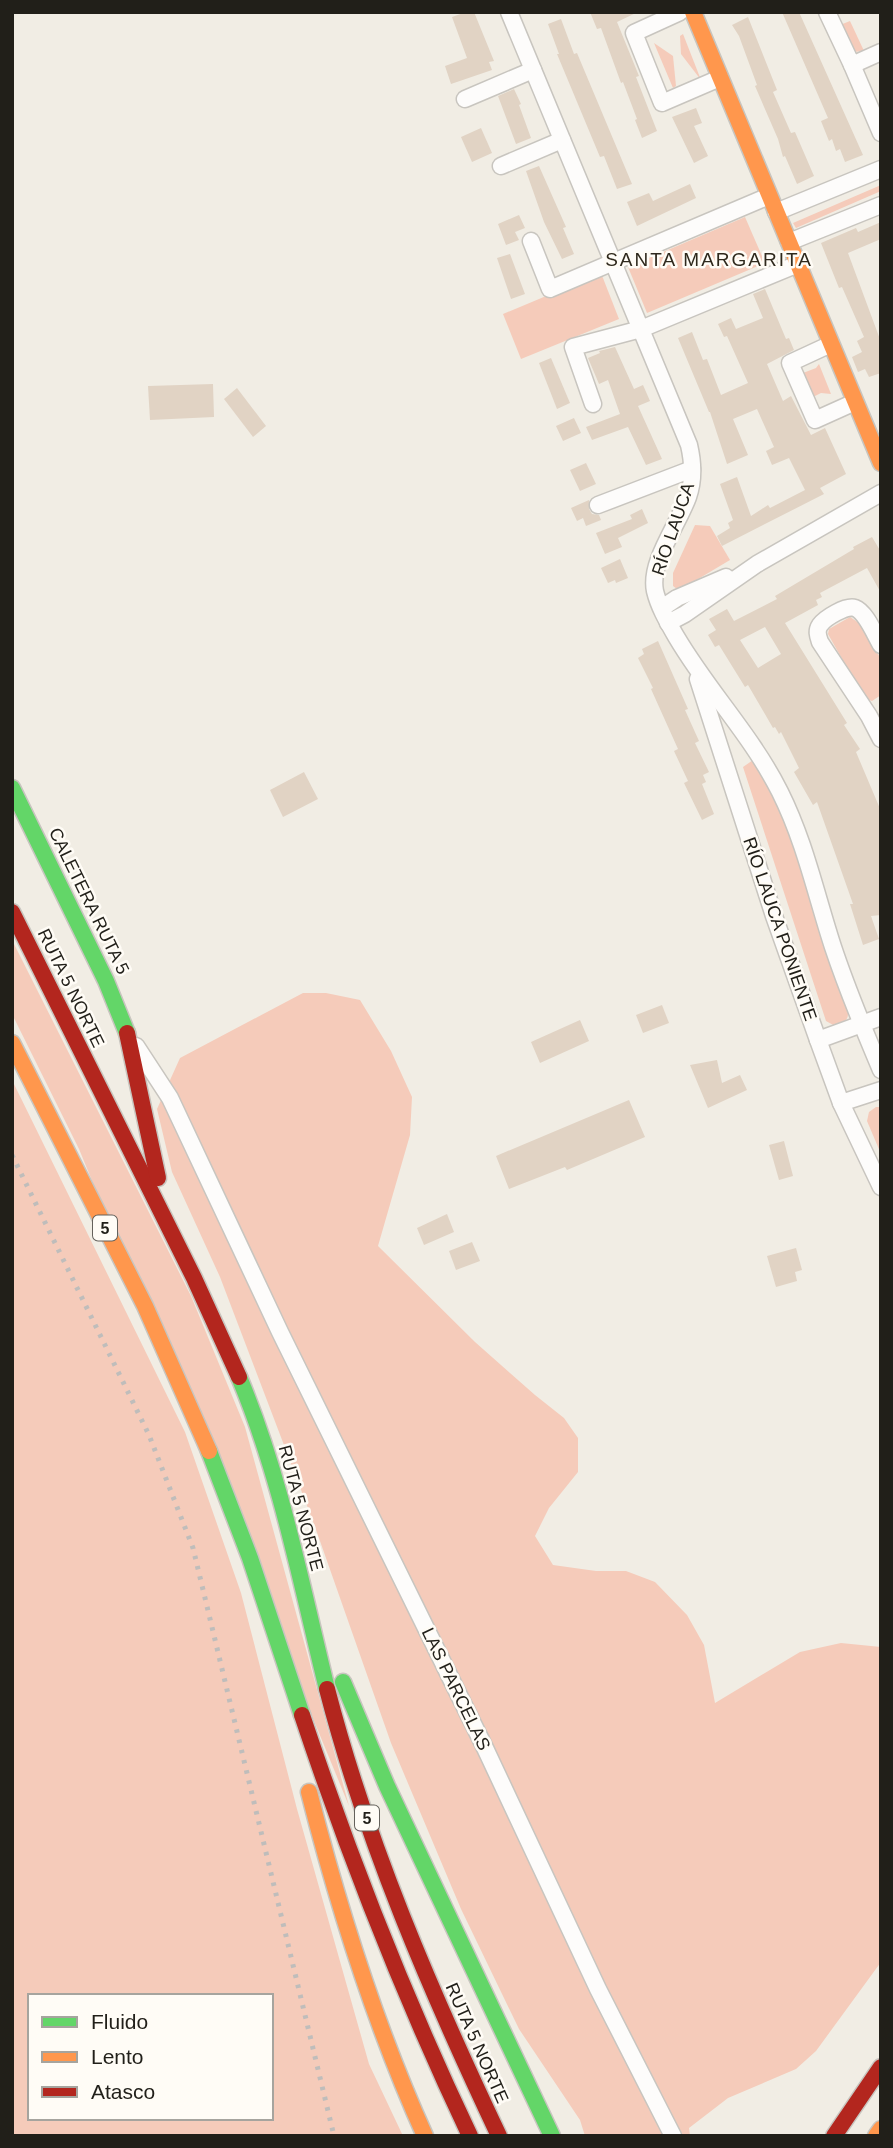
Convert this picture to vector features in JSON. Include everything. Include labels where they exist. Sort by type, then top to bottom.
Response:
[{"type":"main road","points":[[693,12],[881,463]]},
{"type":"main road","name":"CALETERA RUTA 5","points":[[12,788],[106,981],[127,1033],[152,1158],[183,1255]]},
{"type":"main road","name":"RUTA 5 NORTE","points":[[12,912],[215,1320],[245,1389],[276,1486],[323,1672],[372,1831],[424,1970],[499,2136]]},
{"type":"main road","name":"5","points":[[12,1043],[169,1357],[217,1469],[256,1574],[309,1737],[370,1907],[419,2027],[470,2136]]},
{"type":"main road","points":[[276,1486],[332,1653],[361,1727],[552,2136]]},
{"type":"main road","points":[[256,1574],[311,1798],[357,1965],[388,2052],[425,2136]]},
{"type":"main road","points":[[834,2136],[881,2067]]},
{"type":"main road","points":[[876,2136],[881,2129]]},
{"type":"street","name":"RÍO LAUCA","points":[[509,12],[689,445],[692,469],[688,496],[656,566],[655,590],[665,615],[694,667],[758,752],[781,794],[798,832],[833,947],[881,1070]]},
{"type":"street","points":[[680,12],[635,33],[662,103],[720,78]]},
{"type":"street","points":[[827,12],[881,133]]},
{"type":"street","points":[[852,65],[881,52]]},
{"type":"street","points":[[466,99],[533,70]]},
{"type":"street","points":[[501,166],[562,141]]},
{"type":"street","points":[[776,212],[881,169]]},
{"type":"street","points":[[531,241],[550,289],[769,196]]},
{"type":"street","points":[[789,243],[881,205]]},
{"type":"street","points":[[593,404],[573,347],[641,329],[798,264]]},
{"type":"street","points":[[831,344],[790,363],[815,420],[855,402]]},
{"type":"street","points":[[598,505],[692,469]]},
{"type":"street","points":[[665,615],[677,598],[757,564],[881,493]]},
{"type":"street","points":[[881,645],[862,613],[855,608],[847,608],[822,623],[818,632],[820,642],[875,712],[881,738]]},
{"type":"street","name":"RÍO LAUCA PONIENTE","points":[[694,667],[774,916],[818,1041],[841,1103],[881,1187]]},
{"type":"street","points":[[818,1041],[881,1017]]},
{"type":"street","name":"LAS PARCELAS","points":[[127,1033],[170,1098],[280,1332],[474,1725],[598,1989],[673,2136]]},
{"type":"street","points":[[841,1103],[881,1090]]},
{"type":"shaded area","points":[[850,21],[864,51],[853,52],[840,25]]},
{"type":"shaded area","points":[[683,34],[701,80],[681,54],[680,36]]},
{"type":"shaded area","points":[[654,43],[673,56],[676,86],[673,88]]},
{"type":"shaded area","points":[[881,185],[881,191],[796,228],[793,223]]},
{"type":"shaded area","points":[[745,217],[765,263],[647,313],[628,267]]},
{"type":"shaded area","points":[[601,273],[619,319],[521,359],[503,314]]},
{"type":"shaded area","points":[[819,364],[831,394],[821,393],[813,397],[803,373]]},
{"type":"shaded area","points":[[695,525],[710,526],[730,560],[677,589],[673,586],[673,573]]},
{"type":"shaded area","points":[[850,617],[859,623],[881,659],[881,695],[872,701],[864,698],[828,634],[829,629]]},
{"type":"shaded area","points":[[756,758],[797,847],[827,955],[848,1009],[846,1021],[835,1026],[826,1021],[743,767]]},
{"type":"shaded area","points":[[12,940],[191,1296],[245,1427],[349,1806],[79,1149],[12,1014]]},
{"type":"shaded area","points":[[303,993],[326,993],[360,1000],[391,1051],[412,1097],[410,1135],[378,1246],[475,1342],[564,1418],[578,1438],[578,1472],[549,1508],[535,1536],[553,1565],[596,1571],[626,1571],[655,1582],[687,1615],[704,1645],[715,1703],[800,1652],[841,1643],[881,1647],[881,1962],[816,2051],[796,2069],[728,2098],[689,2128],[690,2136],[585,2136],[580,2120],[519,2029],[461,1909],[391,1743],[314,1524],[220,1277],[172,1172],[157,1109],[180,1058]]},
{"type":"shaded area","points":[[12,1080],[185,1432],[241,1593],[297,1809],[369,2064],[403,2136],[12,2136]]},
{"type":"shaded area","points":[[881,1107],[881,1154],[867,1121],[869,1112]]},
{"type":"building","points":[[474,12],[494,61],[489,62],[492,70],[451,84],[445,66],[467,58],[452,17]]},
{"type":"building","points":[[590,12],[638,12],[617,22],[657,131],[642,138],[601,28],[597,29]]},
{"type":"building","points":[[782,12],[799,12],[863,155],[845,162],[840,149],[836,151],[832,139],[829,141],[821,121],[828,118]]},
{"type":"building","points":[[748,17],[777,90],[773,92],[791,133],[795,132],[814,176],[797,184],[785,156],[783,157],[739,36],[732,25]]},
{"type":"building","points":[[561,19],[632,184],[617,189],[604,156],[600,157],[557,54],[548,24]]},
{"type":"building","points":[[514,89],[531,138],[516,144],[498,96]]},
{"type":"building","points":[[696,108],[702,123],[694,126],[708,156],[694,163],[672,117]]},
{"type":"building","points":[[481,128],[492,153],[472,162],[461,137]]},
{"type":"building","points":[[539,166],[566,227],[563,228],[574,254],[562,259],[544,222],[526,171]]},
{"type":"building","points":[[690,184],[696,198],[637,226],[627,202],[649,193],[653,201]]},
{"type":"building","points":[[519,215],[525,228],[515,232],[519,240],[506,245],[498,224]]},
{"type":"building","points":[[881,222],[881,239],[848,253],[881,342],[881,373],[869,377],[865,369],[858,372],[852,357],[862,352],[857,341],[864,337],[842,287],[839,288],[821,243],[856,228],[858,232]]},
{"type":"building","points":[[510,254],[525,294],[511,299],[497,258]]},
{"type":"building","points":[[765,289],[786,339],[789,338],[794,350],[767,364],[783,401],[791,396],[811,435],[825,428],[846,474],[820,488],[824,494],[722,546],[717,536],[730,528],[728,523],[733,520],[720,484],[737,477],[751,516],[768,505],[770,508],[805,490],[789,458],[772,465],[766,451],[774,447],[757,409],[733,419],[748,455],[727,464],[710,412],[678,338],[692,332],[703,360],[707,359],[721,395],[748,383],[727,336],[724,337],[718,324],[731,318],[736,329],[763,318],[753,294]]},
{"type":"building","points":[[615,347],[634,389],[643,385],[650,401],[638,406],[662,459],[646,465],[628,427],[592,440],[586,427],[620,414],[608,380],[599,384],[588,358],[600,353],[599,351]]},
{"type":"building","points":[[551,358],[570,403],[557,409],[539,363]]},
{"type":"building","points":[[213,384],[214,417],[150,420],[148,386]]},
{"type":"building","points":[[237,388],[266,426],[253,437],[224,399]]},
{"type":"building","points":[[574,418],[581,433],[563,441],[556,426]]},
{"type":"building","points":[[586,463],[596,484],[580,491],[570,470]]},
{"type":"building","points":[[589,500],[592,514],[599,515],[601,520],[586,526],[583,518],[577,521],[571,508]]},
{"type":"building","points":[[642,509],[648,523],[618,538],[622,547],[605,554],[596,533],[632,519],[630,515]]},
{"type":"building","points":[[872,537],[881,552],[881,593],[867,568],[820,593],[822,597],[816,600],[818,605],[785,623],[847,723],[844,725],[860,749],[856,752],[881,811],[881,915],[871,916],[879,939],[863,945],[850,904],[853,904],[817,802],[813,805],[794,772],[799,768],[781,732],[779,734],[775,727],[773,728],[748,685],[745,687],[719,645],[715,647],[708,635],[716,630],[709,619],[727,609],[734,621],[777,599],[775,596],[854,549],[853,547]],"holes":[[[765,627],[781,654],[758,668],[740,640]]]},
{"type":"building","points":[[620,559],[628,578],[608,583],[601,568]]},
{"type":"building","points":[[658,641],[688,709],[685,710],[699,741],[695,743],[709,772],[703,775],[706,782],[702,784],[714,814],[702,820],[684,783],[688,781],[674,751],[678,749],[638,658],[644,654],[642,649]]},
{"type":"building","points":[[304,772],[318,799],[283,817],[270,790]]},
{"type":"building","points":[[662,1005],[669,1023],[643,1033],[636,1015]]},
{"type":"building","points":[[580,1020],[589,1041],[540,1063],[531,1042]]},
{"type":"building","points":[[717,1060],[722,1083],[740,1075],[747,1090],[708,1108],[690,1065]]},
{"type":"building","points":[[629,1100],[645,1137],[567,1170],[565,1167],[509,1189],[496,1156]]},
{"type":"building","points":[[784,1141],[793,1176],[779,1180],[769,1145]]},
{"type":"building","points":[[447,1214],[454,1232],[424,1245],[417,1228]]},
{"type":"building","points":[[472,1242],[480,1261],[456,1270],[449,1251]]},
{"type":"building","points":[[796,1248],[802,1270],[795,1272],[797,1281],[776,1287],[767,1256]]},
{"type":"railway","points":[[12,1155],[149,1435],[193,1548],[334,2136]]},
{"type":"traffic: fast","points":[[12,788],[106,981],[127,1033]]},
{"type":"traffic: fast","points":[[239,1377],[267,1453],[327,1689]]},
{"type":"traffic: fast","points":[[209,1451],[250,1558],[302,1715]]},
{"type":"traffic: fast","points":[[343,1682],[387,1786],[552,2136]]},
{"type":"traffic: slow","points":[[693,12],[881,463]]},
{"type":"traffic: slow","points":[[12,1043],[145,1306],[209,1451]]},
{"type":"traffic: slow","points":[[309,1792],[333,1880],[374,2009],[425,2136]]},
{"type":"traffic: slow","points":[[876,2136],[881,2129]]},
{"type":"traffic: jam","points":[[12,912],[194,1278],[239,1377]]},
{"type":"traffic: jam","points":[[127,1033],[158,1178]]},
{"type":"traffic: jam","points":[[327,1689],[361,1804],[402,1917],[499,2136]]},
{"type":"traffic: jam","points":[[302,1715],[380,1928],[423,2033],[470,2136]]},
{"type":"traffic: jam","points":[[834,2136],[881,2067]]},
{"type":"district","name":"SANTA MARGARITA","points":[[709,259]]}]
